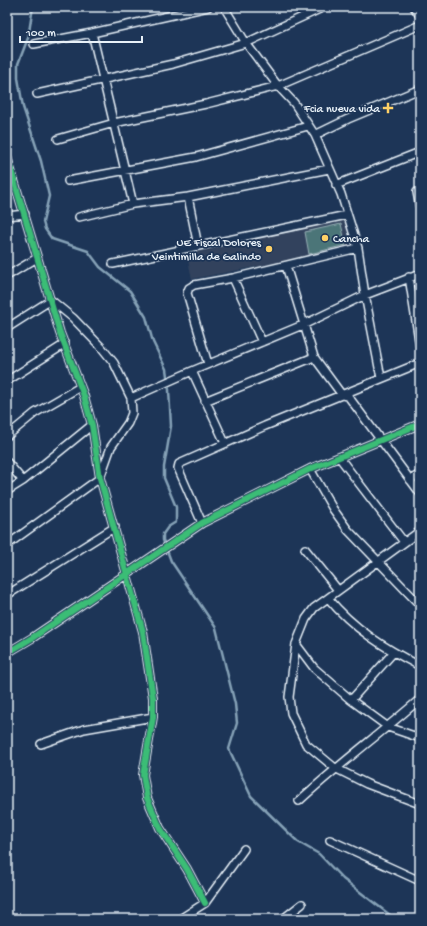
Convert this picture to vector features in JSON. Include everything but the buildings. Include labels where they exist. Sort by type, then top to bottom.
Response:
[{"type":"street","points":[[34,44],[92,33],[208,7]]},
{"type":"street","points":[[224,7],[246,42],[278,86],[294,103],[314,135],[336,185],[358,248],[365,295],[381,378]]},
{"type":"street","points":[[36,94],[173,64],[246,42],[324,7]]},
{"type":"street","points":[[414,7],[420,16]]},
{"type":"street","points":[[58,139],[114,123],[206,104],[278,86],[420,25]]},
{"type":"street","points":[[92,33],[133,204]]},
{"type":"street","points":[[314,135],[420,89]]},
{"type":"street","points":[[68,181],[196,157],[308,126]]},
{"type":"street","points":[[336,185],[420,152]]},
{"type":"street","points":[[7,157],[9,173],[25,214],[37,258],[92,424],[100,478],[128,573],[143,632],[153,698],[153,717],[143,775],[147,798],[160,828],[187,870],[205,903]]},
{"type":"street","points":[[79,217],[133,204],[188,197],[329,169]]},
{"type":"street","points":[[417,192],[420,208]]},
{"type":"street","points":[[188,197],[198,246]]},
{"type":"street","points":[[7,216],[25,214]]},
{"type":"street","points":[[113,264],[347,215]]},
{"type":"street","points":[[208,364],[187,293],[189,288],[194,285],[233,278],[358,248]]},
{"type":"street","points":[[7,276],[37,258]]},
{"type":"street","points":[[286,266],[314,357],[342,394],[348,396],[420,493]]},
{"type":"street","points":[[131,398],[305,324],[365,295],[420,274]]},
{"type":"street","points":[[409,277],[420,347]]},
{"type":"street","points":[[233,278],[262,342]]},
{"type":"street","points":[[7,328],[51,300]]},
{"type":"street","points":[[7,545],[100,478],[111,447],[131,418],[131,398],[114,363],[102,348],[73,318],[51,300]]},
{"type":"street","points":[[7,381],[65,344]]},
{"type":"street","points":[[205,401],[314,357]]},
{"type":"street","points":[[202,523],[178,466],[225,443],[420,363]]},
{"type":"street","points":[[192,371],[225,443]]},
{"type":"street","points":[[7,436],[35,413],[80,387]]},
{"type":"street","points":[[7,491],[23,481],[92,424]]},
{"type":"street","points":[[7,653],[32,638],[202,523],[310,469],[420,424]]},
{"type":"street","points":[[339,457],[404,542]]},
{"type":"street","points":[[7,462],[23,481]]},
{"type":"street","points":[[310,469],[344,525],[376,562],[420,606]]},
{"type":"street","points":[[410,480],[420,474]]},
{"type":"street","points":[[7,595],[114,527]]},
{"type":"street","points":[[420,531],[314,608],[306,619],[296,644],[289,696],[292,714],[306,744],[336,768],[367,784],[420,804]]},
{"type":"street","points":[[305,549],[338,590]]},
{"type":"street","points":[[328,598],[343,616],[355,626],[393,652],[420,666]]},
{"type":"street","points":[[296,644],[314,668],[351,700],[388,727],[420,738]]},
{"type":"street","points":[[351,700],[393,652]]},
{"type":"street","points":[[299,801],[336,768],[388,727],[420,699]]},
{"type":"street","points":[[41,744],[84,729],[153,717]]},
{"type":"street","points":[[330,840],[420,881]]},
{"type":"street","points":[[180,919],[205,903],[244,848]]},
{"type":"street","points":[[283,919],[302,904]]},
{"type":"shaded area","name":"UE Fiscal Dolores Veintimilla de Galindo","points":[[345,219],[350,246],[292,260],[192,279],[186,251]]},
{"type":"green space","name":"Cancha","points":[[341,224],[346,245],[309,254],[305,232]]},
{"type":"waterway","points":[[33,7],[28,38],[18,64],[18,78],[23,107],[41,161],[49,196],[43,222],[45,229],[52,239],[88,251],[100,267],[130,291],[146,317],[153,342],[166,369],[171,426],[164,467],[164,478],[176,507],[176,522],[168,527],[163,534],[163,540],[171,561],[216,628],[235,704],[237,723],[229,749],[251,796],[298,842],[319,854],[343,879],[390,915],[392,919]]},
{"type":"cycle path","points":[[7,157],[60,333],[84,396],[92,425],[100,478],[143,632],[153,698],[153,717],[143,775],[147,798],[160,828],[187,869],[205,903]]},
{"type":"cycle path","points":[[7,653],[32,638],[202,523],[310,469],[420,424]]},
{"type":"place","name":"Fcia nueva vida","points":[[388,108]]},
{"type":"place","name":"Cancha","points":[[325,238]]},
{"type":"place","name":"UE Fiscal Dolores Veintimilla de Galindo","points":[[269,249]]}]
